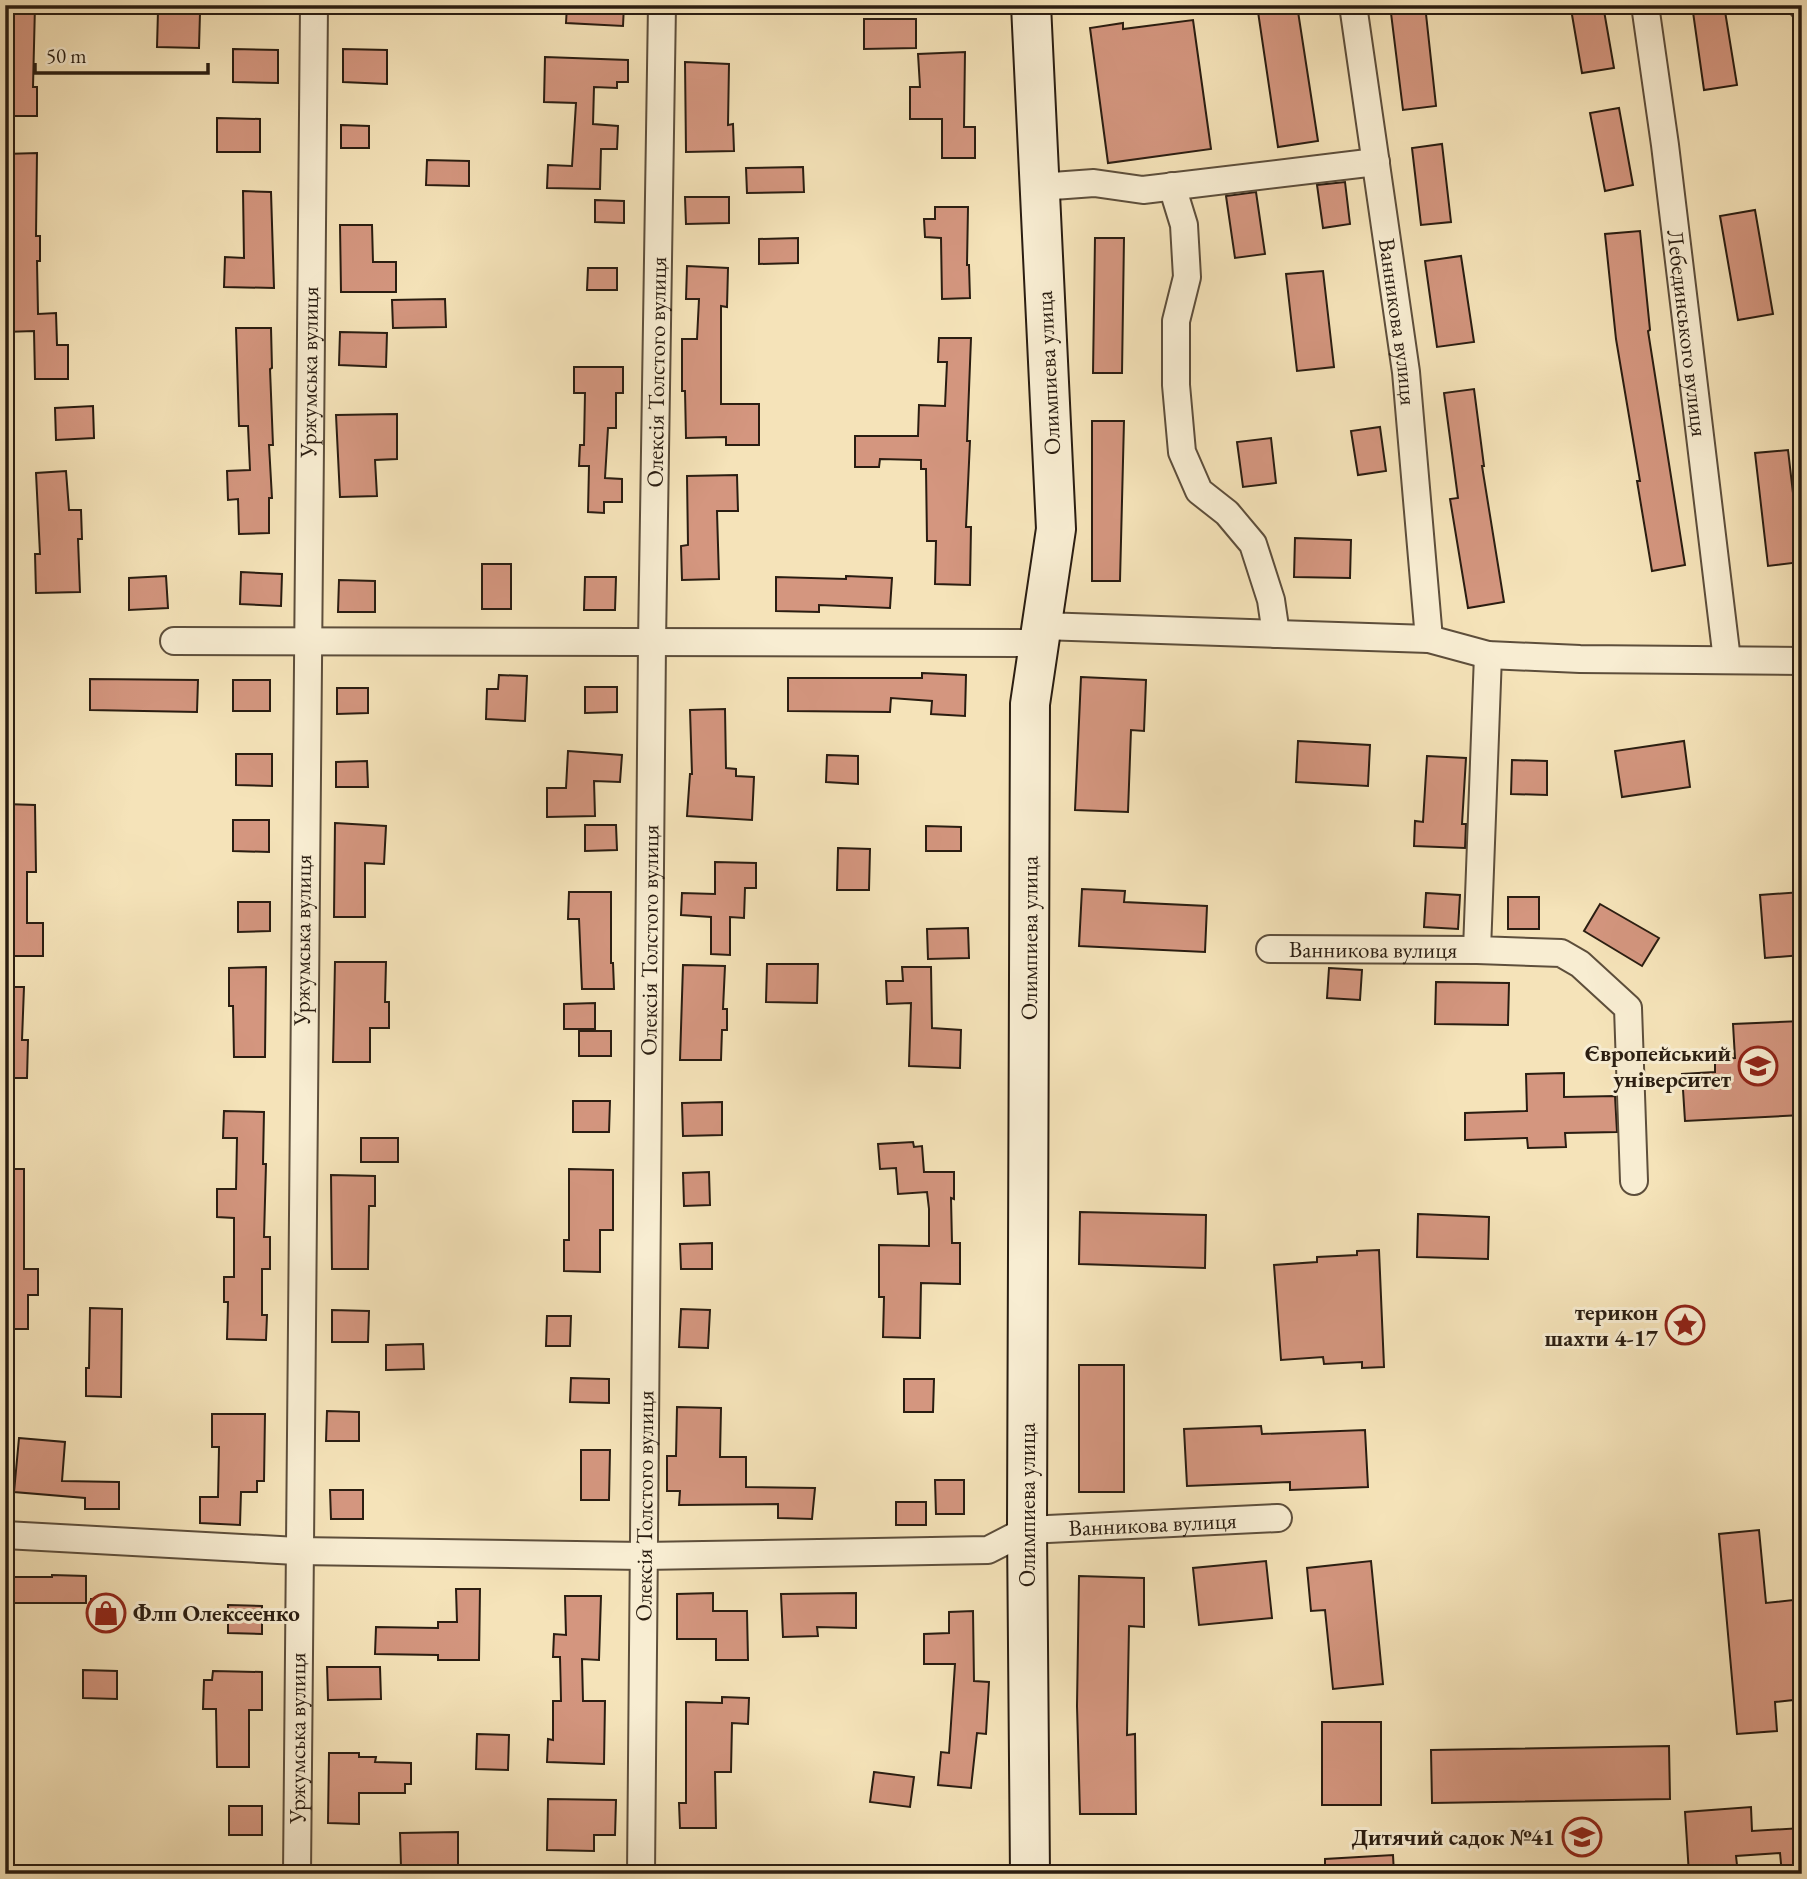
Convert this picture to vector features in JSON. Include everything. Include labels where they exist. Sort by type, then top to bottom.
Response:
[{"type":"main road","name":"Олимпиева улица","points":[[1030,1874],[1027,1530],[1030,704],[1056,529],[1031,5]]},
{"type":"street","name":"Уржумська вулиця","points":[[297,1874],[304,642],[314,5]]},
{"type":"street","name":"Олексія Толстого вулиця","points":[[641,1874],[662,5]]},
{"type":"street","name":"Ванникова вулиця","points":[[1353,5],[1406,372],[1429,639]]},
{"type":"street","name":"Лебединського вулиця","points":[[1645,5],[1665,145],[1727,660]]},
{"type":"street","points":[[1039,187],[1094,183],[1143,190],[1376,162]]},
{"type":"street","points":[[1172,186],[1184,225],[1187,277],[1176,321],[1176,384],[1182,452],[1199,491],[1227,513],[1253,544],[1271,600],[1276,634]]},
{"type":"street","points":[[174,640],[653,643],[1040,635],[1276,634],[1429,639],[1488,655],[1580,659],[1802,661]]},
{"type":"street","name":"Ванникова вулиця","points":[[1477,950],[1488,655]]},
{"type":"street","name":"Ванникова вулиця","points":[[1270,949],[1561,953],[1580,964],[1628,1008],[1634,1181]]},
{"type":"street","name":"Ванникова вулиця","points":[[1027,1530],[1278,1518]]},
{"type":"street","points":[[5,1535],[297,1551],[643,1556],[988,1550],[1027,1530]]},
{"type":"building","points":[[5,5],[35,5],[33,87],[37,87],[37,116],[5,116]]},
{"type":"building","points":[[567,5],[624,5],[623,26],[566,23]]},
{"type":"building","points":[[1257,5],[1297,5],[1318,141],[1278,147]]},
{"type":"building","points":[[1390,5],[1425,5],[1436,106],[1403,110]]},
{"type":"building","points":[[1603,5],[1614,68],[1582,73],[1571,9]]},
{"type":"building","points":[[1692,5],[1724,5],[1737,85],[1704,90]]},
{"type":"building","points":[[158,11],[200,13],[199,48],[157,47]]},
{"type":"building","points":[[864,19],[916,19],[916,48],[864,49]]},
{"type":"building","points":[[1193,20],[1211,149],[1108,163],[1090,28],[1123,23],[1123,29]]},
{"type":"building","points":[[233,49],[278,50],[278,83],[233,82]]},
{"type":"building","points":[[343,49],[387,50],[387,84],[343,82]]},
{"type":"building","points":[[965,52],[964,127],[975,127],[975,158],[942,158],[942,119],[910,119],[910,87],[920,87],[918,54]]},
{"type":"building","points":[[545,57],[628,60],[628,82],[617,82],[617,88],[594,87],[593,124],[618,126],[617,149],[601,149],[600,189],[547,188],[548,165],[572,166],[576,103],[544,102]]},
{"type":"building","points":[[685,62],[729,64],[728,125],[733,124],[734,151],[686,152]]},
{"type":"building","points":[[1619,108],[1633,185],[1605,191],[1590,113]]},
{"type":"building","points":[[217,118],[260,119],[260,152],[217,152]]},
{"type":"building","points":[[341,125],[369,126],[369,148],[341,148]]},
{"type":"building","points":[[1442,144],[1451,222],[1421,225],[1412,148]]},
{"type":"building","points":[[37,153],[36,236],[40,236],[40,261],[37,261],[38,314],[56,313],[57,345],[68,345],[68,379],[35,379],[34,331],[5,332],[5,154]]},
{"type":"building","points":[[427,160],[469,161],[469,186],[426,185]]},
{"type":"building","points":[[803,167],[804,192],[747,193],[746,168]]},
{"type":"building","points":[[1345,182],[1350,224],[1323,228],[1317,185]]},
{"type":"building","points":[[243,191],[271,192],[274,288],[224,287],[225,257],[244,258]]},
{"type":"building","points":[[1256,192],[1265,254],[1235,258],[1226,196]]},
{"type":"building","points":[[685,197],[729,197],[729,223],[686,224]]},
{"type":"building","points":[[595,200],[624,201],[624,223],[595,222]]},
{"type":"building","points":[[935,207],[968,207],[967,265],[970,298],[942,299],[941,238],[925,237],[924,219],[935,219]]},
{"type":"building","points":[[1755,210],[1773,314],[1738,320],[1720,216]]},
{"type":"building","points":[[340,225],[372,225],[373,262],[396,262],[396,292],[341,292]]},
{"type":"building","points":[[1640,231],[1648,331],[1685,565],[1652,571],[1616,339],[1605,234]]},
{"type":"building","points":[[798,238],[798,263],[759,264],[759,239]]},
{"type":"building","points":[[1095,238],[1124,238],[1122,373],[1093,373]]},
{"type":"building","points":[[1461,256],[1474,342],[1437,347],[1425,261]]},
{"type":"building","points":[[687,266],[728,268],[727,307],[721,306],[721,404],[759,404],[759,445],[726,445],[726,437],[686,438],[682,339],[697,339],[699,299],[686,299]]},
{"type":"building","points":[[588,268],[617,268],[617,290],[587,290]]},
{"type":"building","points":[[1323,271],[1334,367],[1297,371],[1286,274]]},
{"type":"building","points":[[445,299],[446,327],[393,328],[392,300]]},
{"type":"building","points":[[236,328],[271,328],[273,445],[269,445],[272,498],[269,498],[269,533],[239,534],[238,499],[228,500],[227,471],[250,470],[248,426],[239,426]]},
{"type":"building","points":[[340,332],[387,333],[386,367],[339,365]]},
{"type":"building","points":[[939,338],[971,338],[966,527],[971,527],[970,585],[935,584],[936,541],[927,541],[926,469],[921,469],[921,460],[880,459],[879,467],[855,467],[855,436],[918,436],[919,405],[945,406],[947,362],[938,362]]},
{"type":"building","points":[[574,367],[623,367],[623,393],[616,393],[616,428],[608,428],[605,478],[622,479],[622,502],[604,502],[604,513],[588,512],[589,466],[579,466],[580,445],[584,445],[585,393],[574,393]]},
{"type":"building","points":[[1474,389],[1482,466],[1504,602],[1468,608],[1450,499],[1458,498],[1444,393]]},
{"type":"building","points":[[93,406],[94,438],[56,440],[55,408]]},
{"type":"building","points":[[397,414],[397,459],[375,460],[377,496],[340,497],[336,415]]},
{"type":"building","points":[[1092,421],[1124,421],[1120,581],[1092,581]]},
{"type":"building","points":[[1380,427],[1386,471],[1358,475],[1351,431]]},
{"type":"building","points":[[1271,438],[1276,483],[1243,487],[1237,442]]},
{"type":"building","points":[[1788,450],[1801,562],[1768,566],[1755,453]]},
{"type":"building","points":[[66,471],[69,510],[81,510],[82,539],[78,539],[80,592],[36,593],[35,554],[40,554],[36,473]]},
{"type":"building","points":[[737,475],[738,511],[717,511],[719,579],[682,580],[681,546],[688,545],[687,476]]},
{"type":"building","points":[[1295,538],[1351,540],[1350,578],[1294,577]]},
{"type":"building","points":[[482,564],[511,564],[511,609],[482,609]]},
{"type":"building","points":[[241,572],[282,574],[281,606],[240,604]]},
{"type":"building","points":[[166,576],[168,608],[129,610],[129,578]]},
{"type":"building","points":[[846,576],[892,578],[890,608],[819,605],[819,612],[776,611],[776,577],[846,579]]},
{"type":"building","points":[[585,577],[616,577],[615,610],[584,610]]},
{"type":"building","points":[[339,580],[375,581],[375,612],[338,612]]},
{"type":"building","points":[[922,673],[966,675],[965,716],[931,714],[932,701],[891,698],[890,712],[788,711],[788,678],[922,678]]},
{"type":"building","points":[[499,675],[527,676],[525,721],[486,719],[487,689],[498,689]]},
{"type":"building","points":[[1081,677],[1146,680],[1144,731],[1131,730],[1128,812],[1075,810]]},
{"type":"building","points":[[90,679],[198,680],[197,712],[90,710]]},
{"type":"building","points":[[233,680],[270,680],[270,711],[233,711]]},
{"type":"building","points":[[585,687],[617,687],[617,712],[585,713]]},
{"type":"building","points":[[337,688],[368,688],[368,713],[337,714]]},
{"type":"building","points":[[725,709],[726,768],[736,769],[736,776],[754,777],[752,820],[687,816],[692,774],[690,710]]},
{"type":"building","points":[[1298,741],[1370,745],[1368,786],[1296,782]]},
{"type":"building","points":[[1684,741],[1690,787],[1622,797],[1615,751]]},
{"type":"building","points":[[568,751],[622,755],[620,782],[594,781],[595,816],[547,817],[547,788],[566,788]]},
{"type":"building","points":[[236,754],[272,754],[272,786],[236,785]]},
{"type":"building","points":[[827,755],[858,756],[858,784],[826,782]]},
{"type":"building","points":[[1427,756],[1466,758],[1462,824],[1466,824],[1465,848],[1414,846],[1415,821],[1423,822]]},
{"type":"building","points":[[1512,760],[1547,761],[1547,795],[1511,794]]},
{"type":"building","points":[[367,761],[368,787],[336,787],[336,762]]},
{"type":"building","points":[[5,804],[35,805],[36,872],[27,872],[27,923],[43,923],[43,956],[13,956],[13,940],[5,940]]},
{"type":"building","points":[[233,820],[269,820],[269,852],[233,851]]},
{"type":"building","points":[[335,823],[386,826],[384,864],[365,863],[365,917],[334,917]]},
{"type":"building","points":[[585,825],[616,825],[617,850],[585,851]]},
{"type":"building","points":[[926,826],[961,827],[961,851],[926,851]]},
{"type":"building","points":[[838,848],[870,849],[869,890],[837,890]]},
{"type":"building","points":[[715,862],[756,863],[756,888],[745,888],[744,918],[730,917],[730,955],[711,954],[711,917],[681,915],[682,893],[715,894]]},
{"type":"building","points":[[1082,889],[1125,891],[1124,902],[1207,906],[1205,952],[1079,946]]},
{"type":"building","points":[[569,892],[611,892],[611,963],[614,989],[582,989],[579,919],[568,919]]},
{"type":"building","points":[[1802,892],[1802,955],[1765,958],[1760,895]]},
{"type":"building","points":[[1426,893],[1460,895],[1458,929],[1424,927]]},
{"type":"building","points":[[1508,897],[1539,897],[1539,929],[1508,929]]},
{"type":"building","points":[[238,902],[270,902],[270,931],[238,932]]},
{"type":"building","points":[[1600,904],[1659,938],[1642,966],[1584,931]]},
{"type":"building","points":[[968,928],[969,958],[928,959],[927,929]]},
{"type":"building","points":[[335,962],[386,962],[385,1002],[389,1002],[389,1028],[370,1028],[370,1062],[333,1062]]},
{"type":"building","points":[[767,964],[818,964],[817,1003],[766,1002]]},
{"type":"building","points":[[683,965],[725,966],[723,1009],[727,1009],[727,1030],[722,1030],[721,1060],[680,1060]]},
{"type":"building","points":[[266,967],[265,1057],[234,1057],[233,1006],[229,1006],[229,968]]},
{"type":"building","points":[[902,967],[931,967],[932,1028],[961,1030],[960,1068],[909,1066],[911,1003],[887,1004],[886,981],[903,981]]},
{"type":"building","points":[[1329,968],[1362,970],[1360,1000],[1327,998]]},
{"type":"building","points":[[1436,982],[1509,983],[1508,1025],[1435,1024]]},
{"type":"building","points":[[5,987],[24,987],[22,1040],[28,1040],[27,1078],[5,1078]]},
{"type":"building","points":[[595,1003],[595,1029],[564,1029],[564,1004]]},
{"type":"building","name":"Європейський університет","points":[[1802,1021],[1802,1115],[1685,1121],[1682,1074],[1715,1072],[1715,1059],[1735,1058],[1733,1024]]},
{"type":"building","points":[[579,1031],[611,1031],[611,1056],[579,1056]]},
{"type":"building","points":[[1564,1073],[1564,1097],[1615,1096],[1617,1132],[1565,1133],[1566,1147],[1528,1148],[1527,1138],[1465,1140],[1465,1113],[1527,1111],[1526,1074]]},
{"type":"building","points":[[573,1101],[610,1101],[609,1132],[573,1132]]},
{"type":"building","points":[[722,1102],[722,1135],[683,1136],[682,1103]]},
{"type":"building","points":[[224,1111],[264,1112],[264,1237],[270,1237],[270,1269],[262,1269],[262,1315],[267,1315],[266,1340],[227,1339],[228,1302],[224,1302],[224,1277],[234,1277],[234,1218],[217,1217],[217,1189],[236,1189],[237,1138],[223,1138]]},
{"type":"building","points":[[361,1138],[398,1138],[398,1162],[361,1162]]},
{"type":"building","points":[[913,1142],[914,1147],[922,1146],[924,1172],[954,1172],[954,1199],[951,1198],[952,1243],[960,1243],[960,1284],[921,1283],[920,1338],[883,1337],[884,1297],[879,1297],[879,1245],[929,1246],[929,1209],[927,1192],[898,1194],[896,1168],[880,1169],[878,1144]]},
{"type":"building","points":[[5,1169],[24,1169],[24,1269],[38,1269],[38,1295],[28,1295],[28,1329],[5,1329]]},
{"type":"building","points":[[569,1169],[613,1170],[613,1230],[600,1230],[600,1272],[564,1271],[564,1240],[569,1240]]},
{"type":"building","points":[[709,1172],[710,1205],[684,1206],[683,1173]]},
{"type":"building","points":[[331,1175],[375,1176],[375,1206],[369,1206],[368,1269],[332,1269]]},
{"type":"building","points":[[1080,1212],[1206,1215],[1205,1268],[1079,1264]]},
{"type":"building","points":[[1418,1214],[1489,1217],[1488,1259],[1417,1257]]},
{"type":"building","points":[[712,1243],[712,1269],[681,1269],[680,1244]]},
{"type":"building","points":[[1379,1250],[1384,1367],[1362,1368],[1362,1362],[1324,1364],[1323,1357],[1281,1360],[1274,1265],[1317,1262],[1317,1257],[1357,1255],[1357,1251]]},
{"type":"building","points":[[90,1308],[122,1309],[121,1397],[86,1396]]},
{"type":"building","points":[[681,1309],[710,1310],[708,1348],[679,1347]]},
{"type":"building","points":[[332,1310],[369,1311],[368,1342],[332,1342]]},
{"type":"building","points":[[547,1316],[571,1316],[570,1346],[546,1346]]},
{"type":"building","points":[[423,1344],[424,1369],[386,1370],[386,1345]]},
{"type":"building","points":[[1079,1365],[1124,1365],[1124,1492],[1079,1492]]},
{"type":"building","points":[[571,1378],[609,1379],[609,1403],[570,1402]]},
{"type":"building","points":[[904,1379],[934,1379],[933,1412],[904,1412]]},
{"type":"building","points":[[677,1407],[721,1408],[720,1457],[746,1457],[746,1487],[815,1488],[812,1519],[778,1518],[778,1504],[679,1505],[680,1491],[667,1491],[667,1456],[676,1456]]},
{"type":"building","points":[[327,1411],[359,1412],[359,1441],[326,1441]]},
{"type":"building","points":[[212,1414],[265,1414],[264,1481],[257,1481],[257,1492],[241,1492],[240,1525],[200,1523],[200,1497],[218,1497],[219,1447],[212,1447]]},
{"type":"building","points":[[1261,1426],[1262,1434],[1365,1430],[1368,1487],[1290,1490],[1290,1482],[1187,1486],[1184,1429]]},
{"type":"building","points":[[19,1438],[65,1442],[62,1481],[119,1482],[119,1509],[85,1509],[85,1498],[14,1492]]},
{"type":"building","points":[[581,1450],[610,1450],[609,1500],[581,1500]]},
{"type":"building","points":[[935,1480],[964,1480],[964,1514],[936,1514]]},
{"type":"building","points":[[330,1490],[363,1490],[363,1519],[331,1519]]},
{"type":"building","points":[[896,1502],[926,1502],[926,1525],[896,1525]]},
{"type":"building","points":[[1759,1530],[1766,1603],[1802,1599],[1802,1699],[1775,1702],[1777,1731],[1737,1734],[1719,1534]]},
{"type":"building","points":[[1266,1561],[1272,1618],[1199,1625],[1193,1568]]},
{"type":"building","points":[[1371,1561],[1383,1684],[1333,1689],[1325,1610],[1311,1611],[1307,1568]]},
{"type":"building","points":[[86,1576],[86,1603],[5,1603],[5,1577]]},
{"type":"building","points":[[1079,1576],[1144,1578],[1144,1627],[1129,1626],[1127,1735],[1135,1734],[1136,1814],[1080,1814],[1077,1706]]},
{"type":"building","points":[[456,1589],[480,1589],[479,1660],[438,1660],[438,1655],[375,1654],[376,1627],[438,1628],[438,1622],[457,1622]]},
{"type":"building","points":[[713,1593],[713,1611],[747,1611],[748,1660],[716,1660],[716,1639],[677,1639],[677,1594]]},
{"type":"building","points":[[856,1593],[856,1628],[817,1627],[818,1636],[783,1637],[781,1594]]},
{"type":"building","points":[[565,1596],[601,1596],[599,1660],[582,1659],[583,1701],[605,1701],[604,1764],[547,1762],[548,1739],[553,1740],[553,1701],[561,1701],[560,1657],[553,1657],[554,1634],[566,1635]]},
{"type":"building","points":[[91,1599],[118,1599],[118,1624],[90,1623]]},
{"type":"building","points":[[228,1605],[262,1606],[262,1634],[228,1633]]},
{"type":"building","points":[[973,1611],[974,1681],[989,1682],[986,1734],[977,1733],[971,1788],[938,1785],[941,1752],[949,1753],[955,1664],[924,1664],[924,1634],[949,1633],[949,1612]]},
{"type":"building","points":[[327,1667],[380,1667],[381,1699],[328,1700]]},
{"type":"building","points":[[83,1670],[117,1671],[117,1699],[83,1698]]},
{"type":"building","points":[[213,1671],[262,1672],[262,1710],[249,1710],[249,1767],[217,1767],[216,1709],[203,1709],[204,1680],[212,1680]]},
{"type":"building","points":[[722,1697],[749,1698],[748,1724],[732,1723],[731,1772],[715,1772],[716,1828],[680,1828],[679,1803],[686,1803],[686,1702],[722,1703]]},
{"type":"building","points":[[1322,1722],[1381,1722],[1381,1805],[1322,1805]]},
{"type":"building","points":[[477,1734],[509,1735],[508,1770],[476,1769]]},
{"type":"building","points":[[1669,1746],[1670,1799],[1432,1803],[1431,1750]]},
{"type":"building","points":[[329,1753],[359,1753],[359,1757],[376,1757],[375,1762],[411,1763],[411,1784],[405,1784],[405,1793],[359,1793],[359,1824],[328,1823]]},
{"type":"building","points":[[874,1772],[914,1777],[910,1807],[870,1802]]},
{"type":"building","points":[[548,1799],[616,1800],[615,1835],[594,1835],[594,1851],[547,1850]]},
{"type":"building","points":[[229,1806],[262,1806],[262,1835],[229,1835]]},
{"type":"building","points":[[1751,1807],[1752,1831],[1802,1828],[1802,1874],[1782,1874],[1780,1853],[1736,1856],[1738,1874],[1689,1874],[1685,1812]]},
{"type":"building","points":[[458,1832],[458,1867],[401,1867],[400,1833]]},
{"type":"building","points":[[1393,1855],[1394,1874],[1325,1874],[1325,1859]]},
{"type":"place","name":"Європейський університет","points":[[1758,1066]]},
{"type":"place","name":"терикон шахти 4-17","points":[[1685,1325]]},
{"type":"place","name":"Флп Олексеенко","points":[[106,1613]]},
{"type":"place","name":"Дитячий садок №41","points":[[1582,1837]]}]
